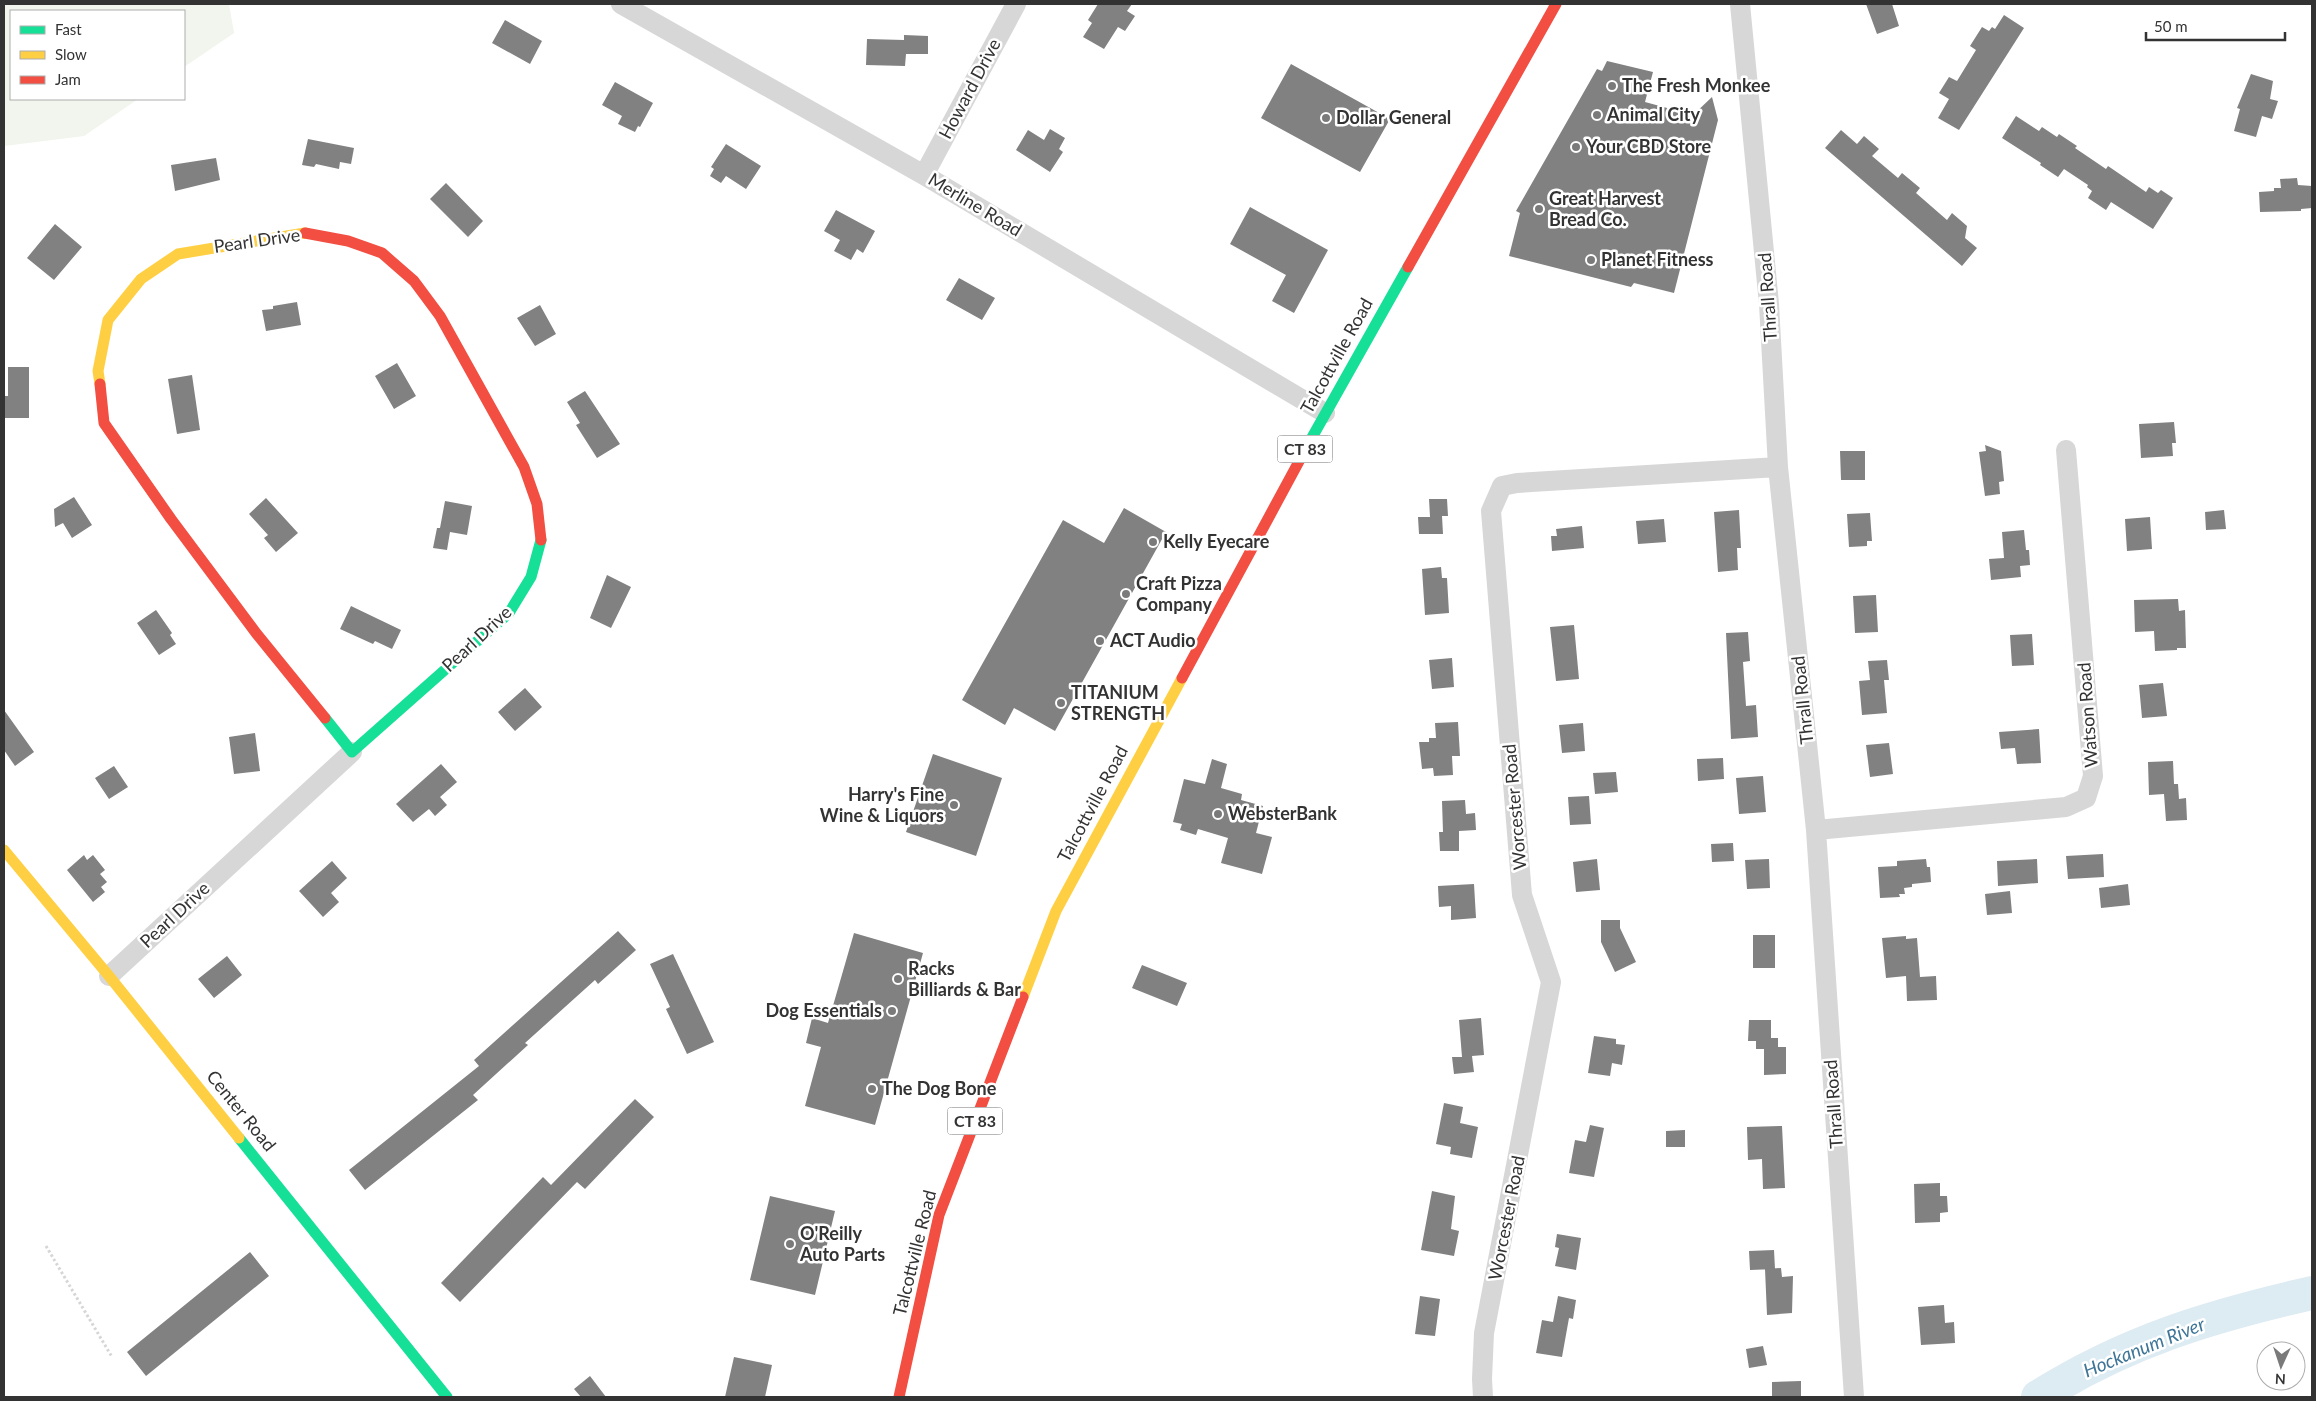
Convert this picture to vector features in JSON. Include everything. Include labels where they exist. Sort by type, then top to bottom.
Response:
[{"type":"street","name":"Merline Road","points":[[621,4],[924,175],[1325,412]]},
{"type":"street","name":"Howard Drive","points":[[924,175],[1016,4]]},
{"type":"street","name":"Talcottville Road","points":[[899,1397],[939,1215],[1056,911],[1325,412],[1556,4]]},
{"type":"street","name":"Thrall Road","points":[[1740,4],[1769,304],[1778,467],[1816,830],[1854,1397]]},
{"type":"street","name":"Pearl Drive","points":[[109,976],[352,752],[509,613],[530,577],[541,540],[537,504],[524,467],[440,316],[414,281],[382,253],[348,241],[305,233],[178,254],[141,279],[108,320],[98,371],[104,423],[193,550],[256,634],[352,752]]},
{"type":"street","name":"Watson Road","points":[[1816,830],[2066,807],[2086,798],[2093,776],[2066,450]]},
{"type":"street","name":"Worcester Road","points":[[1483,1397],[1484,1333],[1552,982],[1522,895],[1491,511],[1502,486],[1517,483],[1778,467]]},
{"type":"street","name":"Center Road","points":[[4,850],[109,976],[447,1397]]},
{"type":"path","points":[[46,1246],[112,1357]]},
{"type":"shaded area","points":[[4,4],[229,4],[234,33],[185,66],[185,10],[10,10],[10,100],[137,100],[84,136],[4,146]]},
{"type":"building","points":[[1098,4],[1132,4],[1127,11],[1135,16],[1125,31],[1118,27],[1104,49],[1083,37],[1092,23],[1088,20]]},
{"type":"building","points":[[1866,4],[1892,4],[1899,26],[1877,34]]},
{"type":"building","points":[[2004,15],[2024,28],[1959,130],[1938,118],[1949,99],[1939,93],[1949,77],[1957,81],[1976,50],[1970,46],[1982,27],[1989,31],[1992,27],[1995,29]]},
{"type":"building","points":[[505,20],[542,41],[530,64],[492,43]]},
{"type":"building","points":[[904,35],[928,36],[928,54],[906,54],[905,66],[866,65],[867,39],[904,40]]},
{"type":"building","points":[[1607,61],[1653,72],[1645,102],[1693,115],[1712,97],[1718,120],[1674,293],[1634,283],[1631,287],[1509,256],[1520,213],[1516,211],[1597,69],[1602,71]]},
{"type":"building","name":"Dollar General","points":[[1291,64],[1390,119],[1360,172],[1261,118]]},
{"type":"building","points":[[2251,74],[2273,81],[2270,99],[2278,101],[2272,119],[2262,116],[2256,137],[2234,131],[2240,109],[2237,108]]},
{"type":"building","points":[[615,82],[653,103],[640,127],[638,126],[635,132],[618,124],[622,116],[602,105]]},
{"type":"building","points":[[2016,116],[2039,131],[2042,127],[2057,137],[2059,134],[2077,146],[2075,148],[2106,169],[2108,166],[2146,192],[2149,187],[2158,193],[2161,190],[2173,198],[2153,229],[2111,202],[2106,210],[2088,198],[2092,191],[2087,187],[2088,185],[2064,169],[2058,177],[2040,165],[2041,163],[2002,138]]},
{"type":"building","points":[[1050,129],[1065,138],[1059,149],[1063,152],[1050,172],[1016,150],[1028,130],[1044,140]]},
{"type":"building","points":[[1841,130],[1857,144],[1864,136],[1879,149],[1872,156],[1898,178],[1902,173],[1920,188],[1916,193],[1947,220],[1952,213],[1967,226],[1965,238],[1977,248],[1962,266],[1825,148]]},
{"type":"building","points":[[308,139],[354,148],[351,164],[340,162],[339,169],[316,164],[314,167],[302,165]]},
{"type":"building","points":[[726,144],[761,166],[746,189],[726,176],[721,183],[710,176],[714,169],[711,167]]},
{"type":"building","points":[[216,158],[220,180],[175,191],[171,165]]},
{"type":"building","points":[[2297,178],[2298,185],[2312,186],[2312,208],[2301,209],[2301,211],[2260,212],[2259,192],[2274,191],[2274,188],[2281,188],[2280,179]]},
{"type":"building","points":[[446,183],[483,221],[468,237],[430,199]]},
{"type":"building","points":[[1250,207],[1328,250],[1294,313],[1272,301],[1286,275],[1230,244]]},
{"type":"building","points":[[836,210],[875,231],[863,253],[857,249],[851,260],[834,251],[840,240],[824,231]]},
{"type":"building","points":[[55,224],[82,247],[54,280],[27,258]]},
{"type":"building","points":[[959,278],[995,298],[982,320],[946,300]]},
{"type":"building","points":[[297,302],[301,325],[266,331],[262,310]]},
{"type":"building","points":[[540,305],[556,334],[535,346],[517,318]]},
{"type":"building","points":[[397,363],[416,396],[394,409],[375,376]]},
{"type":"building","points":[[8,367],[29,367],[29,418],[4,418],[4,396],[8,396]]},
{"type":"building","points":[[192,375],[200,430],[177,434],[168,379]]},
{"type":"building","points":[[585,391],[620,444],[597,458],[576,425],[580,423],[567,402]]},
{"type":"building","points":[[2174,422],[2176,443],[2172,443],[2173,456],[2141,458],[2139,424]]},
{"type":"building","points":[[1985,445],[2001,451],[2004,481],[1999,482],[2000,494],[1985,496],[1979,452],[1986,451]]},
{"type":"building","points":[[1840,451],[1865,451],[1865,480],[1841,480]]},
{"type":"building","points":[[74,497],[92,525],[72,538],[63,523],[55,527],[54,509]]},
{"type":"building","points":[[266,498],[298,533],[276,552],[264,538],[268,535],[249,514]]},
{"type":"building","points":[[1429,499],[1447,499],[1448,516],[1442,516],[1443,534],[1419,534],[1418,517],[1430,517]]},
{"type":"building","points":[[445,501],[472,506],[467,535],[450,532],[447,550],[433,548],[437,528],[440,528]]},
{"type":"building","points":[[1124,508],[1166,532],[1055,731],[1014,708],[1005,725],[962,700],[1063,520],[1104,543]]},
{"type":"building","points":[[1739,510],[1741,548],[1737,548],[1738,570],[1718,572],[1714,512]]},
{"type":"building","points":[[2224,510],[2226,529],[2206,530],[2205,512]]},
{"type":"building","points":[[1870,513],[1872,541],[1867,541],[1867,546],[1849,547],[1847,514]]},
{"type":"building","points":[[2150,517],[2152,549],[2127,551],[2125,519]]},
{"type":"building","points":[[1664,519],[1666,542],[1638,544],[1636,521]]},
{"type":"building","points":[[1582,526],[1584,548],[1552,551],[1551,536],[1557,536],[1556,529]]},
{"type":"building","points":[[2024,530],[2026,550],[2029,550],[2030,565],[2020,566],[2021,577],[1991,580],[1989,559],[2004,558],[2002,532]]},
{"type":"building","points":[[1441,567],[1442,578],[1447,578],[1449,613],[1425,615],[1422,569]]},
{"type":"building","points":[[607,575],[631,587],[611,628],[590,618]]},
{"type":"building","points":[[1876,595],[1878,632],[1855,633],[1853,596]]},
{"type":"building","points":[[2178,599],[2179,611],[2185,610],[2186,648],[2155,651],[2154,631],[2135,632],[2134,600]]},
{"type":"building","points":[[351,606],[401,630],[392,649],[375,641],[373,644],[340,629]]},
{"type":"building","points":[[156,610],[172,633],[170,635],[176,644],[159,655],[137,623]]},
{"type":"building","points":[[1574,625],[1579,679],[1556,681],[1550,627]]},
{"type":"building","points":[[1748,632],[1750,661],[1743,662],[1746,706],[1756,705],[1758,737],[1731,739],[1726,633]]},
{"type":"building","points":[[2032,634],[2034,665],[2012,666],[2010,635]]},
{"type":"building","points":[[1452,658],[1454,687],[1432,689],[1429,660]]},
{"type":"building","points":[[1887,660],[1889,680],[1884,680],[1887,713],[1862,715],[1859,681],[1870,680],[1868,661]]},
{"type":"building","points":[[2163,683],[2167,716],[2142,718],[2139,685]]},
{"type":"building","points":[[525,688],[542,707],[515,731],[498,712]]},
{"type":"building","points":[[4,710],[34,752],[15,766],[4,750]]},
{"type":"building","points":[[1458,722],[1460,756],[1452,756],[1453,775],[1434,776],[1433,768],[1422,769],[1419,742],[1429,742],[1429,738],[1436,738],[1435,723]]},
{"type":"building","points":[[1583,723],[1585,751],[1562,753],[1559,725]]},
{"type":"building","points":[[2039,729],[2041,763],[2017,764],[2015,748],[2001,749],[1999,732]]},
{"type":"building","points":[[255,733],[260,771],[234,774],[229,737]]},
{"type":"building","points":[[1889,743],[1893,774],[1870,777],[1866,745]]},
{"type":"building","name":"Harry's Fine Wine & Liquors","points":[[933,754],[1002,778],[976,856],[906,832]]},
{"type":"building","points":[[1723,758],[1724,779],[1698,781],[1697,759]]},
{"type":"building","name":"WebsterBank","points":[[1212,759],[1227,764],[1221,788],[1242,794],[1241,800],[1263,806],[1256,833],[1272,837],[1262,874],[1221,863],[1228,838],[1198,829],[1196,835],[1180,830],[1182,824],[1173,822],[1184,779],[1205,784]]},
{"type":"building","points":[[2173,761],[2174,784],[2178,784],[2179,799],[2186,798],[2187,820],[2166,821],[2164,794],[2149,795],[2148,762]]},
{"type":"building","points":[[441,764],[457,782],[440,797],[447,805],[435,816],[429,809],[413,822],[396,804]]},
{"type":"building","points":[[114,766],[128,787],[109,799],[95,778]]},
{"type":"building","points":[[1616,772],[1618,792],[1595,794],[1593,773]]},
{"type":"building","points":[[1763,776],[1766,812],[1739,814],[1736,778]]},
{"type":"building","points":[[1589,796],[1591,824],[1570,825],[1568,797]]},
{"type":"building","points":[[1465,800],[1466,814],[1475,813],[1476,830],[1459,831],[1459,851],[1440,851],[1439,832],[1443,832],[1442,801]]},
{"type":"building","points":[[1733,843],[1734,861],[1712,862],[1711,844]]},
{"type":"building","points":[[2103,854],[2104,877],[2068,879],[2066,856]]},
{"type":"building","points":[[84,855],[87,860],[93,855],[105,870],[100,874],[107,882],[101,887],[105,892],[93,902],[67,870]]},
{"type":"building","points":[[1597,859],[1600,890],[1576,892],[1573,862]]},
{"type":"building","points":[[1769,859],[1770,888],[1747,889],[1745,860]]},
{"type":"building","points":[[1926,859],[1927,867],[1930,867],[1931,882],[1912,884],[1912,887],[1904,888],[1905,894],[1899,894],[1900,897],[1880,898],[1878,867],[1897,866],[1897,861]]},
{"type":"building","points":[[2037,859],[2038,883],[1998,886],[1997,861]]},
{"type":"building","points":[[332,861],[347,878],[331,893],[339,902],[323,917],[299,891]]},
{"type":"building","points":[[1474,884],[1476,918],[1451,920],[1451,906],[1439,907],[1438,886]]},
{"type":"building","points":[[2128,884],[2130,905],[2101,908],[2099,888]]},
{"type":"building","points":[[2010,891],[2012,913],[1987,915],[1985,894]]},
{"type":"building","points":[[1601,920],[1620,920],[1620,928],[1636,962],[1615,972],[1601,942]]},
{"type":"building","points":[[618,931],[636,950],[598,984],[595,980],[525,1043],[528,1045],[473,1095],[478,1100],[365,1190],[349,1170],[479,1066],[474,1060]]},
{"type":"building","points":[[854,933],[923,953],[875,1125],[805,1106],[821,1047],[806,1043],[812,1018],[828,1023]]},
{"type":"building","points":[[1753,935],[1775,935],[1775,968],[1753,968]]},
{"type":"building","points":[[1906,936],[1906,939],[1917,938],[1920,977],[1936,976],[1937,1000],[1907,1001],[1906,976],[1886,978],[1882,938]]},
{"type":"building","points":[[673,954],[714,1042],[687,1054],[666,1009],[670,1007],[650,964]]},
{"type":"building","points":[[227,956],[242,975],[214,998],[198,979]]},
{"type":"building","points":[[1142,965],[1187,983],[1177,1006],[1132,988]]},
{"type":"building","points":[[1481,1018],[1484,1055],[1472,1056],[1474,1072],[1454,1074],[1452,1057],[1462,1057],[1459,1020]]},
{"type":"building","points":[[1749,1020],[1771,1020],[1771,1038],[1778,1038],[1778,1047],[1786,1047],[1786,1074],[1764,1075],[1764,1049],[1756,1049],[1756,1041],[1748,1041]]},
{"type":"building","points":[[1594,1036],[1616,1039],[1616,1044],[1625,1045],[1622,1065],[1612,1063],[1610,1076],[1588,1073]]},
{"type":"building","points":[[635,1099],[654,1117],[585,1189],[577,1182],[460,1302],[441,1283],[543,1177],[551,1185]]},
{"type":"building","points":[[1444,1103],[1463,1107],[1460,1123],[1478,1127],[1472,1158],[1450,1154],[1451,1147],[1436,1144]]},
{"type":"building","points":[[1590,1125],[1604,1128],[1594,1177],[1569,1173],[1575,1140],[1586,1142]]},
{"type":"building","points":[[1782,1126],[1785,1188],[1763,1189],[1762,1159],[1748,1160],[1747,1127]]},
{"type":"building","points":[[1685,1130],[1685,1147],[1666,1147],[1666,1131]]},
{"type":"building","points":[[1940,1183],[1940,1196],[1947,1196],[1948,1212],[1940,1213],[1940,1222],[1915,1223],[1914,1184]]},
{"type":"building","points":[[1432,1191],[1455,1196],[1451,1229],[1459,1231],[1454,1256],[1421,1250]]},
{"type":"building","points":[[770,1196],[835,1211],[815,1295],[750,1280]]},
{"type":"building","points":[[1557,1234],[1581,1238],[1576,1270],[1555,1266],[1559,1248],[1555,1247]]},
{"type":"building","points":[[1774,1250],[1775,1269],[1750,1270],[1749,1251]]},
{"type":"building","points":[[250,1252],[269,1276],[146,1376],[127,1352]]},
{"type":"building","points":[[1781,1268],[1782,1277],[1793,1276],[1792,1313],[1767,1315],[1765,1269]]},
{"type":"building","points":[[1420,1296],[1440,1299],[1435,1336],[1415,1334]]},
{"type":"building","points":[[1558,1296],[1576,1300],[1573,1319],[1569,1318],[1562,1357],[1536,1353],[1542,1320],[1553,1322]]},
{"type":"building","points":[[1944,1305],[1945,1323],[1954,1322],[1955,1343],[1921,1345],[1918,1307]]},
{"type":"building","points":[[1763,1346],[1767,1365],[1749,1368],[1746,1349]]},
{"type":"building","points":[[734,1357],[772,1365],[765,1397],[725,1397]]},
{"type":"building","points":[[590,1376],[606,1397],[581,1397],[574,1389]]},
{"type":"building","points":[[1801,1381],[1801,1397],[1772,1397],[1772,1382]]},
{"type":"waterway","name":"Hockanum River","points":[[2038,1397],[2104,1360],[2170,1333],[2239,1311],[2312,1293]]},
{"type":"traffic: fast","points":[[1310,441],[1408,267]]},
{"type":"traffic: fast","points":[[325,718],[352,752],[509,613],[531,577],[541,540]]},
{"type":"traffic: fast","points":[[239,1138],[447,1397]]},
{"type":"traffic: slow","points":[[100,384],[98,371],[108,320],[141,279],[178,254],[305,233]]},
{"type":"traffic: slow","points":[[1023,997],[1056,911],[1182,678]]},
{"type":"traffic: slow","points":[[4,850],[109,976],[239,1138]]},
{"type":"traffic: jam","points":[[1408,267],[1556,4]]},
{"type":"traffic: jam","points":[[305,233],[348,241],[382,253],[414,281],[440,316],[524,467],[537,504],[541,540]]},
{"type":"traffic: jam","points":[[100,384],[104,423],[171,519],[256,633],[325,718]]},
{"type":"traffic: jam","points":[[1182,678],[1310,441]]},
{"type":"traffic: jam","points":[[899,1397],[939,1215],[1023,997]]},
{"type":"place","name":"The Fresh Monkee","points":[[1612,86]]},
{"type":"place","name":"Animal City","points":[[1597,115]]},
{"type":"place","name":"Dollar General","points":[[1326,118]]},
{"type":"place","name":"Your CBD Store","points":[[1576,147]]},
{"type":"place","name":"Great Harvest Bread Co.","points":[[1539,209]]},
{"type":"place","name":"Planet Fitness","points":[[1591,260]]},
{"type":"place","name":"Kelly Eyecare","points":[[1153,542]]},
{"type":"place","name":"Craft Pizza Company","points":[[1126,594]]},
{"type":"place","name":"ACT Audio","points":[[1100,641]]},
{"type":"place","name":"TITANIUM STRENGTH","points":[[1061,703]]},
{"type":"place","name":"Harry's Fine Wine & Liquors","points":[[954,805]]},
{"type":"place","name":"WebsterBank","points":[[1218,814]]},
{"type":"place","name":"Racks Billiards & Bar","points":[[898,979]]},
{"type":"place","name":"Dog Essentials","points":[[892,1011]]},
{"type":"place","name":"The Dog Bone","points":[[872,1089]]},
{"type":"place","name":"O'Reilly Auto Parts","points":[[790,1244]]}]
